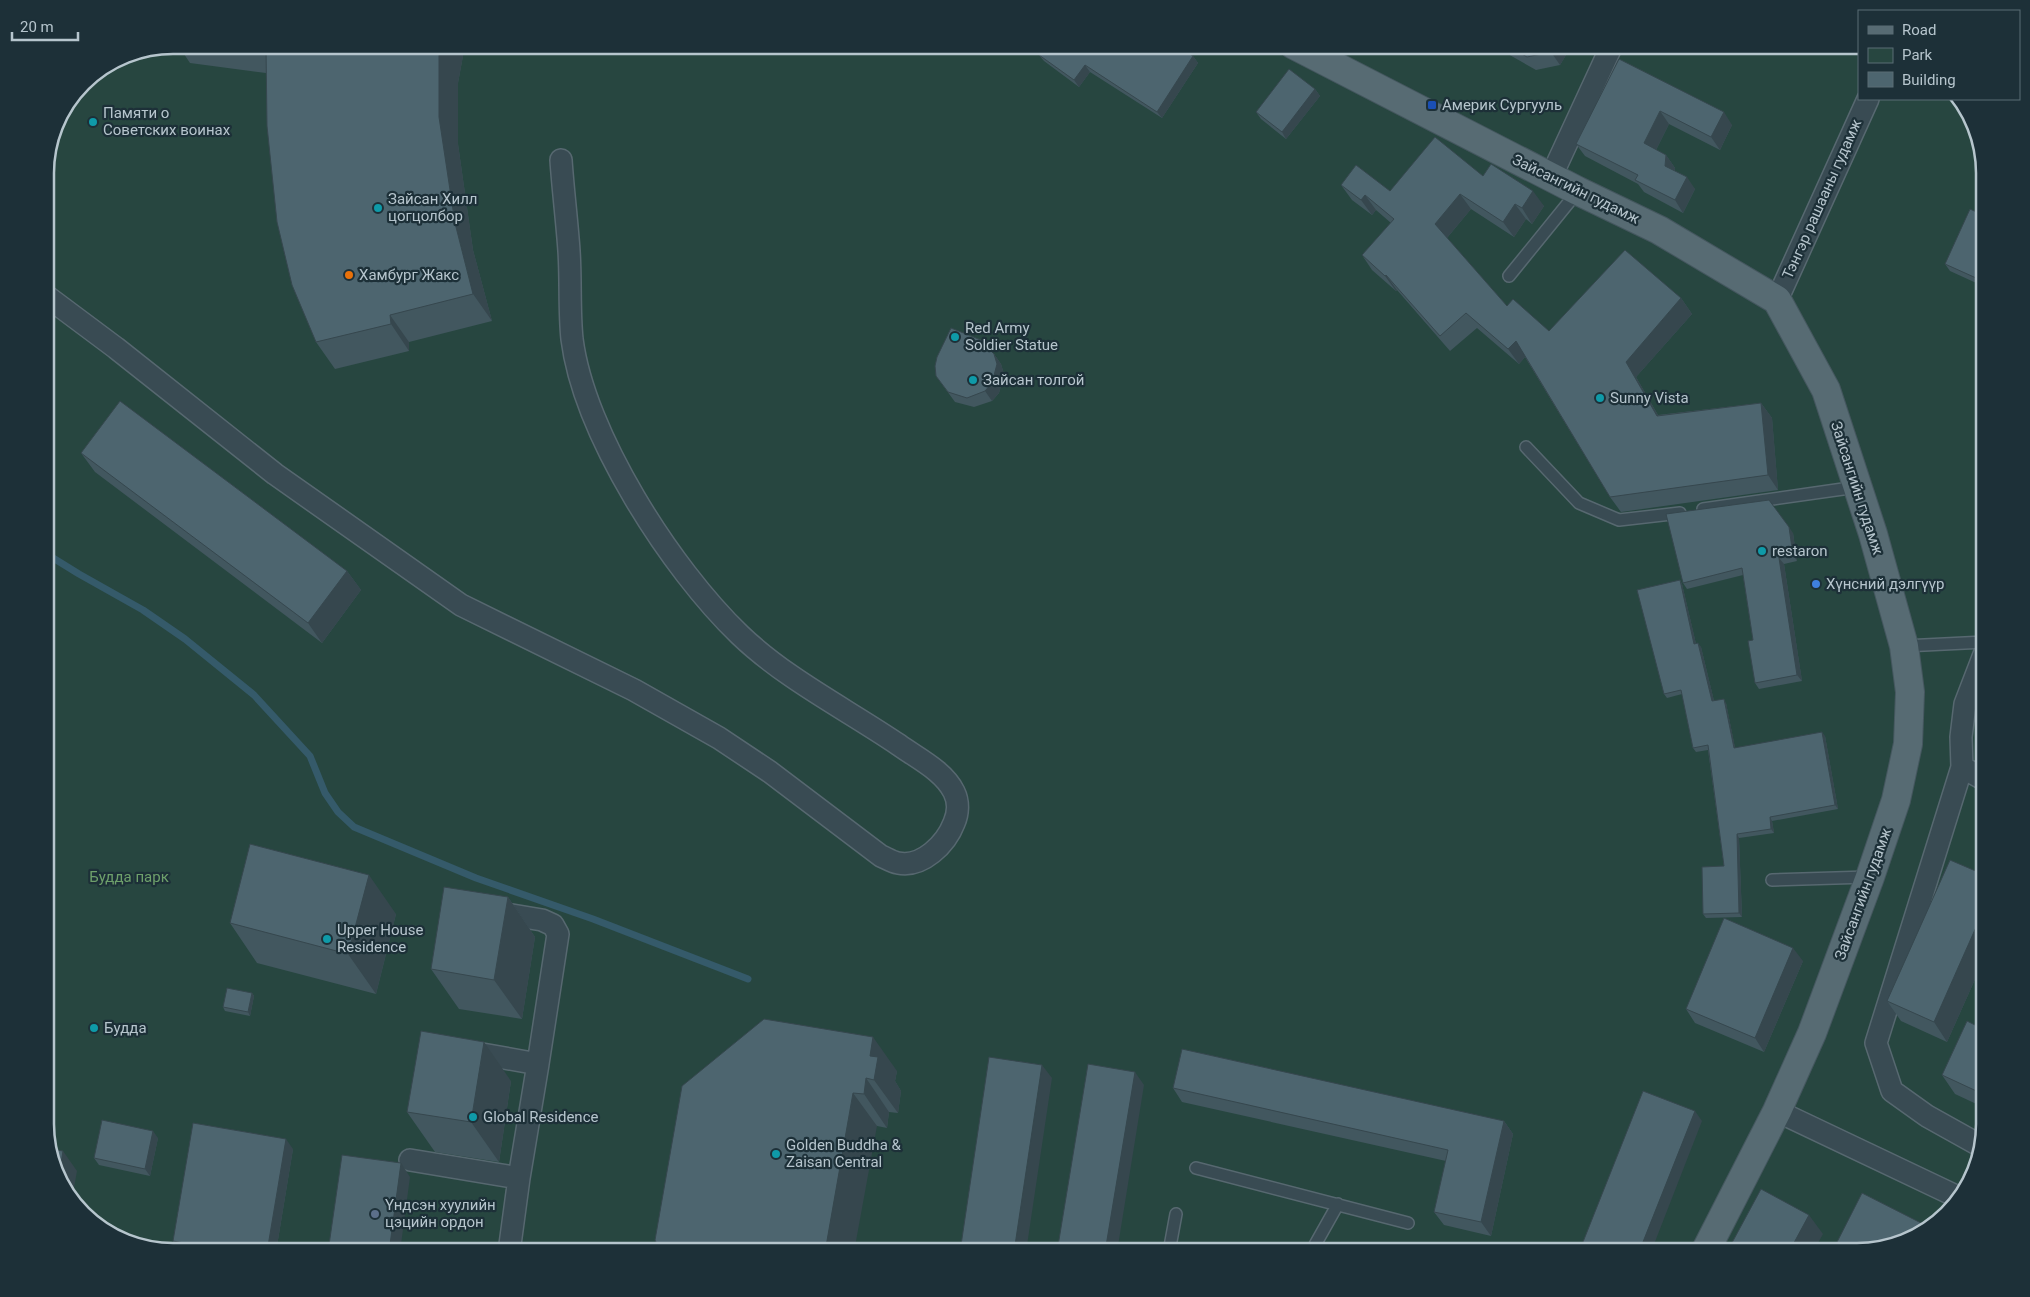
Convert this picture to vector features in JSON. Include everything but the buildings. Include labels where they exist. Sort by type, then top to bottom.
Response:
[{"type":"main road","name":"Зайсангийн гудамж","points":[[1313,54],[1578,192],[1659,230],[1777,300],[1826,390],[1873,534],[1904,646],[1910,692],[1908,744],[1896,800],[1870,877],[1812,1033],[1777,1111],[1710,1243]]},
{"type":"street","points":[[1551,177],[1608,54]]},
{"type":"street","name":"Тэнгэр рашааны гудамж","points":[[1777,300],[1868,100]]},
{"type":"street","points":[[54,302],[275,474],[461,605],[634,690],[719,738],[770,772],[881,856],[898,863],[908,863],[926,856],[942,844],[956,818],[957,801],[949,784],[922,762],[772,662],[742,637],[715,610],[678,563],[614,462],[594,417],[580,376],[572,339],[569,250],[561,160]]},
{"type":"street","points":[[1975,1142],[1927,1116],[1892,1091],[1876,1042],[1962,767],[1961,737],[1965,704],[1976,675]]},
{"type":"street","points":[[1962,767],[1976,775]]},
{"type":"street","points":[[474,909],[542,920],[553,925],[558,934],[510,1243]]},
{"type":"street","points":[[441,1046],[538,1064]]},
{"type":"street","points":[[1777,1111],[1953,1195]]},
{"type":"street","points":[[410,1160],[520,1178]]},
{"type":"lane","points":[[1509,276],[1578,192]]},
{"type":"lane","points":[[1526,448],[1579,503],[1619,520],[1857,487]]},
{"type":"lane","points":[[1904,646],[1976,642]]},
{"type":"lane","points":[[1772,880],[1870,877]]},
{"type":"lane","points":[[1196,1168],[1408,1223]]},
{"type":"lane","points":[[1317,1243],[1338,1204]]},
{"type":"lane","points":[[1171,1243],[1176,1214]]},
{"type":"green space","name":"Будда парк","points":[[173,54],[1857,54],[1858,100],[1951,100],[1964,120],[1970,134],[1974,149],[1976,173],[1976,1124],[1972,1155],[1964,1177],[1947,1203],[1936,1214],[1917,1227],[1888,1239],[1857,1243],[173,1243],[157,1242],[127,1234],[94,1214],[78,1197],[63,1170],[56,1148],[54,1132],[54,165],[58,142],[70,113],[83,94],[100,78],[127,63],[142,58]]},
{"type":"waterway","points":[[54,559],[143,610],[185,639],[254,695],[310,756],[325,793],[338,812],[354,827],[476,878],[593,919],[748,979]]},
{"type":"place","name":"Америк Cургууль","points":[[1432,105]]},
{"type":"place","name":"Памяти о Советских воинах","points":[[93,122]]},
{"type":"place","name":"Зайсан Хилл цогцолбор","points":[[378,208]]},
{"type":"place","name":"Хамбург Жакс","points":[[349,275]]},
{"type":"place","name":"Red Army Soldier Statue","points":[[955,337]]},
{"type":"place","name":"Зайсан толгой","points":[[973,380]]},
{"type":"place","name":"Sunny Vista","points":[[1600,398]]},
{"type":"place","name":"restaron","points":[[1762,551]]},
{"type":"place","name":"Хүнсний дэлгүүр","points":[[1816,584]]},
{"type":"place","name":"Upper House Residence","points":[[327,939]]},
{"type":"place","name":"Будда","points":[[94,1028]]},
{"type":"place","name":"Global Residence","points":[[473,1117]]},
{"type":"place","name":"Golden Buddha & Zaisan Central","points":[[776,1154]]},
{"type":"place","name":"Үндсэн хуулийн цэцийн ордон","points":[[375,1214]]}]
